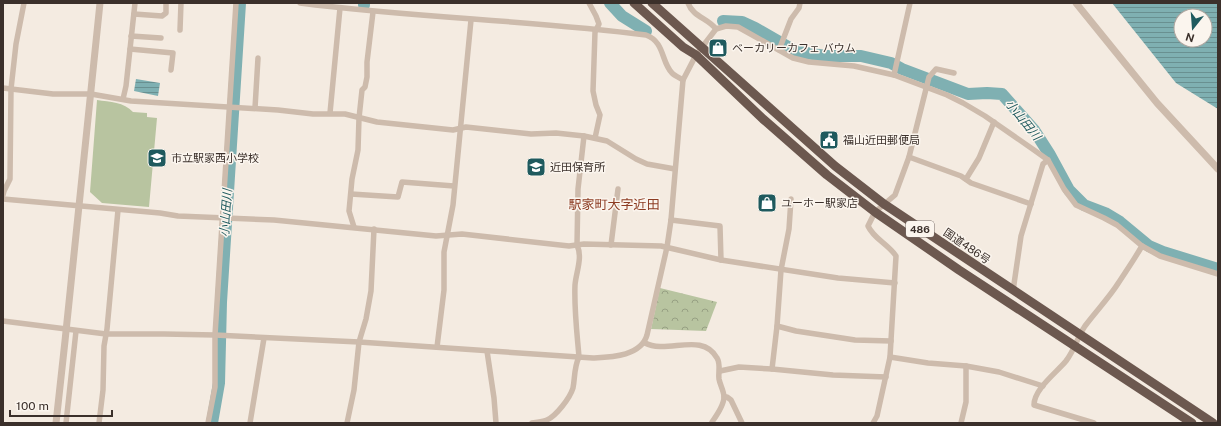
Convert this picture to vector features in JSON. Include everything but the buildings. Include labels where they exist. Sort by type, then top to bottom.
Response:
[{"type":"highway","name":"486","points":[[634,3],[684,47],[696,55],[769,124],[827,174],[875,212],[959,270],[1192,423]]},
{"type":"highway","name":"国道486号","points":[[652,3],[834,166],[884,204],[1213,423]]},
{"type":"street","points":[[3,195],[10,178],[11,89],[16,44],[24,3]]},
{"type":"street","points":[[56,423],[66,341],[100,3]]},
{"type":"street","points":[[123,99],[126,86],[135,3]]},
{"type":"street","points":[[134,14],[162,16],[166,13],[166,3]]},
{"type":"street","points":[[180,30],[182,3]]},
{"type":"street","points":[[208,423],[215,387],[215,335],[236,3]]},
{"type":"street","points":[[300,3],[359,11],[597,29],[646,35],[653,38],[658,44],[671,73],[683,80]]},
{"type":"street","points":[[359,3],[359,11]]},
{"type":"street","points":[[589,3],[599,24],[595,32],[593,91],[600,115],[595,138]]},
{"type":"street","points":[[688,3],[691,10],[702,19],[713,24],[716,29]]},
{"type":"street","points":[[779,48],[790,19],[799,8],[800,3]]},
{"type":"street","points":[[894,75],[910,3]]},
{"type":"street","points":[[1076,3],[1157,103],[1218,169]]},
{"type":"street","points":[[330,113],[340,8]]},
{"type":"street","points":[[354,227],[349,211],[352,179],[358,150],[362,90],[365,88],[367,77],[367,62],[373,12]]},
{"type":"street","points":[[437,347],[444,290],[444,252],[453,205],[471,20]]},
{"type":"street","points":[[3,321],[106,334],[215,335],[359,342],[579,357],[612,358],[639,349],[645,343],[667,247],[683,80],[696,55],[716,29],[726,26],[738,27],[779,48],[793,58],[809,62],[854,66],[894,75],[927,86],[963,103],[994,122],[1048,160],[1064,189],[1076,205],[1117,225],[1142,246],[1160,256],[1218,274]]},
{"type":"street","points":[[131,36],[160,38]]},
{"type":"street","points":[[130,49],[173,53],[171,70]]},
{"type":"street","points":[[255,108],[258,58]]},
{"type":"street","points":[[873,423],[877,416],[890,357],[896,256],[891,249],[871,234],[868,226],[875,212],[895,195],[909,157],[929,77],[936,69],[954,72]]},
{"type":"street","points":[[3,88],[53,94],[90,94],[131,101],[255,108],[313,114],[345,114],[377,122],[453,130],[466,127],[532,134],[556,133],[584,136],[607,141],[636,159],[657,166],[675,169]]},
{"type":"street","points":[[966,179],[979,158],[994,122]]},
{"type":"street","points":[[532,423],[547,420],[555,415],[564,404],[572,390],[579,357],[575,312],[575,283],[579,270],[579,249],[577,245],[578,189],[584,136]]},
{"type":"street","points":[[909,157],[966,179],[972,183],[1031,204]]},
{"type":"street","points":[[1013,291],[1021,236],[1042,164],[1048,160]]},
{"type":"street","points":[[351,194],[398,197],[402,182],[454,186]]},
{"type":"street","points":[[611,245],[618,189]]},
{"type":"street","points":[[3,199],[178,216],[274,220],[436,236],[462,234],[569,246],[611,245],[667,247],[721,260],[781,270],[838,278],[895,283]]},
{"type":"street","points":[[772,369],[781,270],[789,229],[791,199]]},
{"type":"street","points":[[99,423],[118,210]]},
{"type":"street","points":[[670,220],[720,226],[721,260]]},
{"type":"street","points":[[347,423],[354,390],[359,342],[366,319],[370,291],[374,229]]},
{"type":"street","points":[[1094,423],[1034,405],[1034,400],[1043,386],[1076,346],[1080,335],[1096,311],[1118,283],[1142,246]]},
{"type":"street","points":[[777,326],[855,340],[891,341]]},
{"type":"street","points":[[66,423],[76,331]]},
{"type":"street","points":[[250,423],[264,338]]},
{"type":"street","points":[[645,343],[652,347],[669,347],[693,344],[703,346],[711,351],[717,358],[720,371],[719,377],[724,397],[712,422]]},
{"type":"street","points":[[487,351],[496,423]]},
{"type":"street","points":[[890,357],[928,363],[966,366],[999,372],[1043,386]]},
{"type":"street","points":[[961,423],[966,402],[966,366]]},
{"type":"street","points":[[720,371],[739,367],[833,375],[886,377]]},
{"type":"street","points":[[724,397],[731,400],[742,423]]},
{"type":"green space","points":[[97,100],[121,104],[133,112],[147,113],[147,117],[157,118],[149,207],[102,203],[90,192]]},
{"type":"green space","points":[[660,288],[717,302],[706,331],[651,329]]},
{"type":"water","points":[[1112,3],[1218,3],[1218,109],[1176,83]]},
{"type":"water","points":[[136,79],[160,83],[158,96],[134,91]]},
{"type":"waterway","name":"小山田川","points":[[212,423],[219,383],[221,302],[240,3]]},
{"type":"waterway","name":"小山田川","points":[[610,3],[622,16],[646,31]]},
{"type":"waterway","name":"小山田川","points":[[723,21],[742,22],[795,51],[825,56],[861,56],[891,63],[902,69],[968,94],[1002,94],[1034,130],[1050,155],[1069,190],[1084,205],[1105,213],[1120,222],[1149,246],[1163,252],[1218,269]]},
{"type":"place","name":"ベーカリーカフェ バウム","points":[[718,48]]},
{"type":"place","name":"福山近田郵便局","points":[[829,140]]},
{"type":"place","name":"市立駅家西小学校","points":[[157,158]]},
{"type":"place","name":"近田保育所","points":[[536,167]]},
{"type":"place","name":"ユーホー駅家店","points":[[767,203]]},
{"type":"district","name":"駅家町大字近田","points":[[614,204]]}]
